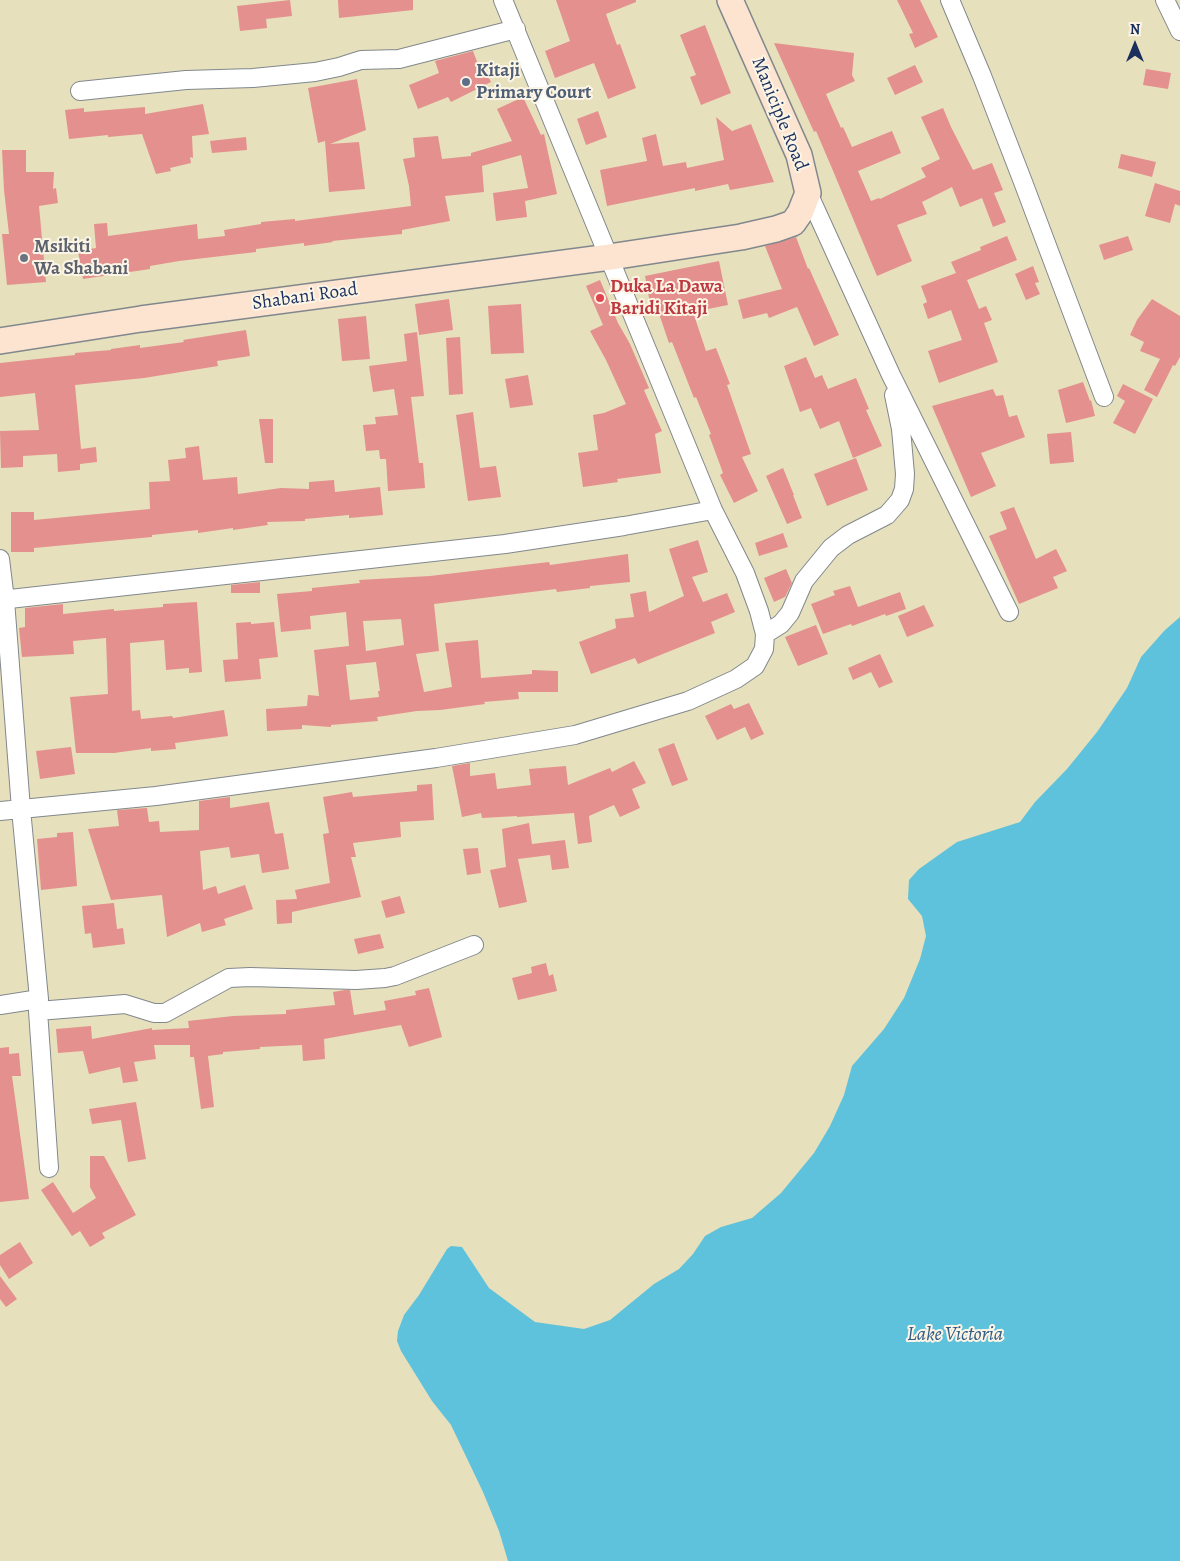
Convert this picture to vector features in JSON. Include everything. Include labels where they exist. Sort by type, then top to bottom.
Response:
[{"type":"street","points":[[0,811],[156,796],[436,758],[575,735],[688,701],[736,679],[754,666],[764,649],[765,634],[745,573],[713,510],[504,0]]},
{"type":"street","name":"Maniciple Road","points":[[610,257],[741,237],[793,223],[800,213],[808,193],[799,155],[730,0]]},
{"type":"street","points":[[950,0],[1010,147],[1104,397]]},
{"type":"street","points":[[1165,0],[1180,31]]},
{"type":"street","points":[[80,91],[186,80],[253,78],[315,72],[339,68],[361,60],[399,59],[456,46],[516,29]]},
{"type":"street","points":[[808,193],[891,375],[1009,612]]},
{"type":"street","name":"Shabani Road","points":[[0,341],[150,318],[610,257]]},
{"type":"street","points":[[765,634],[781,624],[790,613],[804,581],[831,548],[848,535],[887,515],[900,500],[904,489],[905,474],[901,429],[891,375]]},
{"type":"street","points":[[2,600],[505,544],[713,510]]},
{"type":"street","points":[[0,559],[38,1005],[49,1168]]},
{"type":"street","points":[[0,1005],[125,1004],[154,1013],[165,1013],[229,978],[356,980],[385,978],[395,976],[474,944]]},
{"type":"water","name":"Lake Victoria","points":[[1180,617],[1180,1561],[508,1561],[499,1531],[483,1492],[451,1425],[432,1401],[401,1351],[397,1341],[398,1331],[404,1315],[419,1295],[447,1249],[451,1246],[462,1247],[489,1288],[535,1322],[584,1329],[610,1320],[654,1284],[679,1269],[693,1254],[705,1236],[721,1227],[752,1218],[781,1193],[814,1153],[830,1126],[844,1095],[852,1066],[884,1029],[904,998],[920,959],[926,936],[922,916],[908,899],[909,880],[919,869],[957,842],[1020,822],[1035,802],[1067,769],[1097,732],[1127,688],[1141,657],[1165,630]]},
{"type":"building","points":[[290,0],[292,16],[266,19],[267,28],[240,31],[237,6]]},
{"type":"building","points":[[338,0],[413,0],[413,10],[339,18]]},
{"type":"building","points":[[556,0],[636,0],[636,2],[606,14],[617,45],[620,44],[636,88],[608,99],[594,63],[555,78],[545,51],[570,41]]},
{"type":"building","points":[[897,0],[920,0],[938,37],[915,48],[909,34],[913,33]]},
{"type":"building","points":[[705,25],[731,93],[701,105],[690,77],[696,75],[680,35]]},
{"type":"building","points":[[774,43],[854,53],[852,75],[855,81],[826,94],[841,128],[843,127],[852,147],[892,131],[901,153],[858,171],[871,201],[880,199],[926,177],[921,168],[940,159],[921,117],[943,108],[973,170],[992,163],[1003,190],[994,193],[1006,222],[993,227],[982,198],[960,207],[952,187],[922,202],[927,214],[897,225],[912,261],[877,276],[816,131],[814,132]]},
{"type":"building","points":[[473,51],[478,64],[482,63],[491,82],[451,102],[448,97],[418,109],[409,85],[439,73],[435,61]]},
{"type":"building","points":[[915,65],[923,82],[895,95],[887,78]]},
{"type":"building","points":[[1146,69],[1171,73],[1168,89],[1143,85]]},
{"type":"building","points":[[357,79],[366,130],[330,144],[359,142],[365,189],[329,192],[325,141],[318,143],[308,88]]},
{"type":"building","points":[[523,97],[541,135],[544,134],[557,194],[525,201],[527,217],[496,221],[493,193],[528,188],[521,155],[482,166],[484,192],[445,196],[450,221],[402,230],[402,234],[332,241],[304,246],[304,243],[256,249],[256,252],[179,261],[150,266],[150,269],[83,279],[78,251],[96,248],[94,224],[107,223],[108,236],[197,224],[198,239],[225,236],[224,230],[261,224],[261,222],[295,219],[295,221],[411,206],[403,159],[415,157],[413,138],[438,136],[442,159],[471,156],[471,153],[512,141],[497,109]]},
{"type":"building","points":[[203,104],[209,134],[192,136],[193,158],[190,157],[191,163],[170,168],[171,171],[156,174],[142,134],[69,139],[65,110],[84,108],[84,112],[145,107],[145,114]]},
{"type":"building","points":[[598,111],[607,137],[586,145],[577,119]]},
{"type":"building","points":[[716,117],[732,131],[751,124],[774,182],[730,190],[728,184],[695,191],[695,188],[607,206],[600,170],[647,161],[642,138],[656,134],[663,166],[686,162],[687,168],[724,160]]},
{"type":"building","points":[[246,137],[247,150],[212,153],[210,141]]},
{"type":"building","points":[[2,150],[26,150],[26,172],[54,172],[53,189],[56,188],[58,203],[39,206],[46,282],[7,285],[2,234],[9,234]]},
{"type":"building","points":[[1121,154],[1156,162],[1152,177],[1118,168]]},
{"type":"building","points":[[1155,183],[1180,191],[1180,206],[1175,204],[1170,223],[1145,216]]},
{"type":"building","points":[[1007,236],[1017,260],[967,280],[979,309],[986,306],[992,320],[984,323],[998,362],[939,383],[928,351],[962,340],[951,310],[928,319],[923,304],[927,302],[921,286],[956,273],[951,262],[981,250],[980,247]]},
{"type":"building","points":[[1128,236],[1133,250],[1104,260],[1099,245]]},
{"type":"building","points":[[796,237],[808,269],[839,335],[814,346],[797,307],[769,318],[767,313],[743,319],[738,300],[782,289],[765,246]]},
{"type":"building","points":[[719,261],[728,305],[693,312],[706,351],[716,348],[730,384],[727,385],[751,454],[742,457],[758,491],[734,503],[720,475],[723,473],[709,435],[711,434],[696,397],[694,398],[672,342],[669,343],[655,302],[650,303],[645,276]]},
{"type":"building","points":[[1033,266],[1039,282],[1035,283],[1040,294],[1026,300],[1015,274]]},
{"type":"building","points":[[600,280],[649,388],[644,390],[662,431],[655,434],[661,473],[617,479],[618,482],[583,487],[578,453],[598,450],[593,415],[604,413],[626,404],[606,360],[590,331],[603,325],[586,286]]},
{"type":"building","points":[[449,299],[453,330],[419,335],[415,304]]},
{"type":"building","points":[[1152,299],[1180,316],[1180,357],[1175,366],[1173,365],[1157,397],[1144,390],[1160,359],[1140,351],[1144,342],[1130,335],[1137,320]]},
{"type":"building","points":[[521,304],[524,353],[491,354],[488,306]]},
{"type":"building","points":[[366,316],[370,359],[342,361],[338,319]]},
{"type":"building","points":[[246,330],[250,356],[217,361],[218,366],[144,378],[75,385],[81,449],[96,447],[97,462],[80,464],[80,470],[58,472],[57,454],[23,456],[23,467],[1,468],[0,431],[39,430],[35,393],[0,397],[0,363],[75,355],[75,353],[140,345],[140,348]]},
{"type":"building","points":[[417,332],[424,396],[411,397],[419,463],[423,463],[425,488],[388,491],[386,459],[380,459],[379,450],[366,451],[363,425],[376,424],[375,417],[398,415],[394,389],[373,392],[369,366],[407,361],[404,334]]},
{"type":"building","points":[[460,337],[463,394],[449,395],[446,338]]},
{"type":"building","points":[[806,357],[815,378],[822,375],[828,389],[856,378],[869,409],[866,410],[882,446],[853,458],[839,421],[820,429],[811,408],[800,412],[784,366]]},
{"type":"building","points":[[528,375],[533,405],[510,408],[505,379]]},
{"type":"building","points":[[1083,382],[1091,400],[1095,416],[1066,423],[1058,390]]},
{"type":"building","points":[[1123,384],[1153,399],[1135,434],[1113,423],[1125,401],[1117,396]]},
{"type":"building","points":[[993,389],[996,396],[1003,395],[1009,417],[1017,415],[1025,437],[981,453],[996,486],[971,497],[932,406]]},
{"type":"building","points":[[473,412],[480,468],[496,466],[501,497],[468,501],[456,415]]},
{"type":"building","points":[[259,419],[273,419],[273,463],[265,463]]},
{"type":"building","points":[[1071,432],[1074,462],[1050,464],[1047,434]]},
{"type":"building","points":[[199,446],[203,480],[237,477],[238,494],[281,488],[309,489],[309,482],[334,480],[335,492],[380,487],[383,515],[349,518],[349,515],[305,519],[305,521],[267,522],[268,525],[233,530],[233,528],[198,533],[198,530],[152,535],[152,537],[34,548],[34,552],[11,552],[11,512],[34,512],[34,520],[150,509],[149,482],[170,481],[168,460],[186,458],[185,448]]},
{"type":"building","points":[[856,458],[868,490],[827,506],[814,474]]},
{"type":"building","points":[[783,468],[802,518],[787,524],[766,476]]},
{"type":"building","points":[[1014,507],[1036,559],[1056,549],[1067,571],[1053,577],[1058,588],[1019,604],[989,536],[1007,529],[1000,512]]},
{"type":"building","points":[[783,533],[788,547],[759,556],[755,543]]},
{"type":"building","points":[[698,540],[708,572],[692,577],[703,602],[727,593],[735,612],[711,622],[715,633],[638,664],[635,658],[591,674],[579,642],[616,628],[615,619],[634,617],[630,594],[646,591],[649,612],[684,596],[669,549]]},
{"type":"building","points":[[628,554],[630,582],[557,592],[556,589],[434,604],[439,651],[416,654],[424,692],[452,687],[445,643],[478,640],[481,678],[532,674],[532,670],[558,671],[558,692],[518,692],[519,699],[377,717],[378,721],[331,725],[331,727],[302,725],[302,729],[267,731],[266,709],[307,706],[308,695],[319,696],[314,650],[349,646],[346,612],[310,616],[311,629],[281,632],[277,594],[312,591],[312,588],[360,583],[359,580],[430,576],[549,562],[550,565]],"holes":[[[401,619],[404,645],[366,651],[363,621]],[[376,662],[380,691],[378,691],[379,697],[350,700],[346,665]]]},
{"type":"building","points":[[786,569],[792,583],[785,597],[774,602],[764,578]]},
{"type":"building","points":[[260,582],[260,593],[231,593],[231,585]]},
{"type":"building","points":[[850,586],[858,607],[900,592],[906,609],[823,634],[811,604],[835,595],[833,591]]},
{"type":"building","points":[[197,602],[202,672],[189,673],[189,668],[166,670],[164,640],[130,643],[132,711],[140,710],[141,719],[172,716],[173,718],[224,710],[228,736],[175,743],[176,749],[151,751],[151,748],[114,753],[76,753],[70,697],[108,694],[106,638],[73,641],[74,654],[22,657],[19,628],[25,627],[25,608],[63,604],[63,614],[163,607],[163,604]]},
{"type":"building","points":[[924,605],[934,626],[907,637],[898,616]]},
{"type":"building","points":[[251,622],[251,624],[274,622],[278,657],[259,659],[261,679],[225,682],[223,660],[238,659],[236,623]]},
{"type":"building","points":[[816,625],[828,654],[798,666],[785,637]]},
{"type":"building","points":[[880,654],[893,682],[879,688],[871,672],[853,680],[848,668]]},
{"type":"building","points":[[749,703],[764,734],[751,740],[745,727],[717,740],[705,716],[731,704],[734,709]]},
{"type":"building","points":[[674,743],[688,780],[672,786],[658,749]]},
{"type":"building","points":[[71,747],[75,774],[40,779],[36,751]]},
{"type":"building","points":[[634,761],[646,783],[632,789],[640,808],[620,817],[614,805],[589,816],[592,842],[578,844],[574,813],[482,818],[481,813],[462,817],[452,766],[470,763],[470,776],[495,773],[497,789],[531,785],[529,769],[566,766],[568,785],[610,768],[612,772]]},
{"type":"building","points":[[432,784],[434,820],[400,822],[401,837],[353,843],[356,857],[351,857],[361,897],[292,912],[292,923],[277,924],[276,900],[297,899],[295,890],[330,883],[323,834],[329,833],[323,797],[352,792],[353,797],[417,791],[417,785]]},
{"type":"building","points":[[230,797],[230,808],[269,802],[275,834],[283,833],[289,869],[262,873],[259,854],[231,858],[229,847],[200,851],[203,890],[216,886],[218,894],[245,885],[253,909],[224,919],[226,925],[202,932],[200,923],[167,937],[162,895],[111,900],[88,829],[119,826],[117,810],[147,808],[149,822],[159,821],[160,832],[199,830],[199,801]]},
{"type":"building","points":[[529,823],[532,844],[565,840],[569,868],[552,870],[550,855],[518,859],[527,902],[499,908],[490,870],[506,867],[502,829]]},
{"type":"building","points":[[73,832],[77,886],[41,890],[37,839],[57,837],[57,833]]},
{"type":"building","points":[[478,848],[481,873],[467,875],[463,849]]},
{"type":"building","points":[[400,896],[405,913],[386,918],[381,901]]},
{"type":"building","points":[[114,903],[117,929],[123,928],[125,944],[93,948],[91,933],[85,934],[82,906]]},
{"type":"building","points":[[380,934],[384,948],[358,954],[354,939]]},
{"type":"building","points":[[546,963],[549,976],[553,974],[557,991],[518,1000],[512,978],[532,973],[531,967]]},
{"type":"building","points":[[429,988],[442,1037],[409,1047],[401,1025],[324,1039],[325,1059],[303,1061],[302,1045],[260,1047],[260,1049],[223,1052],[223,1054],[208,1056],[214,1107],[201,1109],[194,1057],[190,1057],[190,1045],[154,1045],[156,1059],[134,1062],[138,1081],[123,1083],[120,1067],[89,1074],[83,1051],[58,1053],[56,1029],[91,1026],[92,1039],[152,1028],[152,1030],[189,1028],[188,1021],[233,1016],[286,1014],[286,1010],[335,1005],[333,992],[345,990],[350,990],[354,1015],[386,1010],[384,1001],[416,995],[415,991]]},
{"type":"building","points":[[9,1047],[9,1054],[19,1053],[21,1076],[12,1076],[29,1199],[0,1202],[0,1048]]},
{"type":"building","points":[[136,1102],[146,1159],[128,1162],[121,1120],[92,1124],[89,1109]]},
{"type":"building","points":[[90,1156],[104,1156],[136,1215],[102,1233],[105,1238],[90,1247],[80,1231],[72,1236],[41,1190],[53,1182],[73,1213],[96,1198],[90,1187]]},
{"type":"building","points":[[20,1242],[33,1263],[9,1279],[0,1265],[0,1255]]},
{"type":"building","points":[[0,1276],[17,1299],[6,1307],[0,1299]]},
{"type":"place","name":"Kitaji Primary Court","points":[[466,82]]},
{"type":"place","name":"Msikiti Wa Shabani","points":[[24,258]]},
{"type":"place","name":"Duka La Dawa Baridi Kitaji","points":[[600,298]]}]
